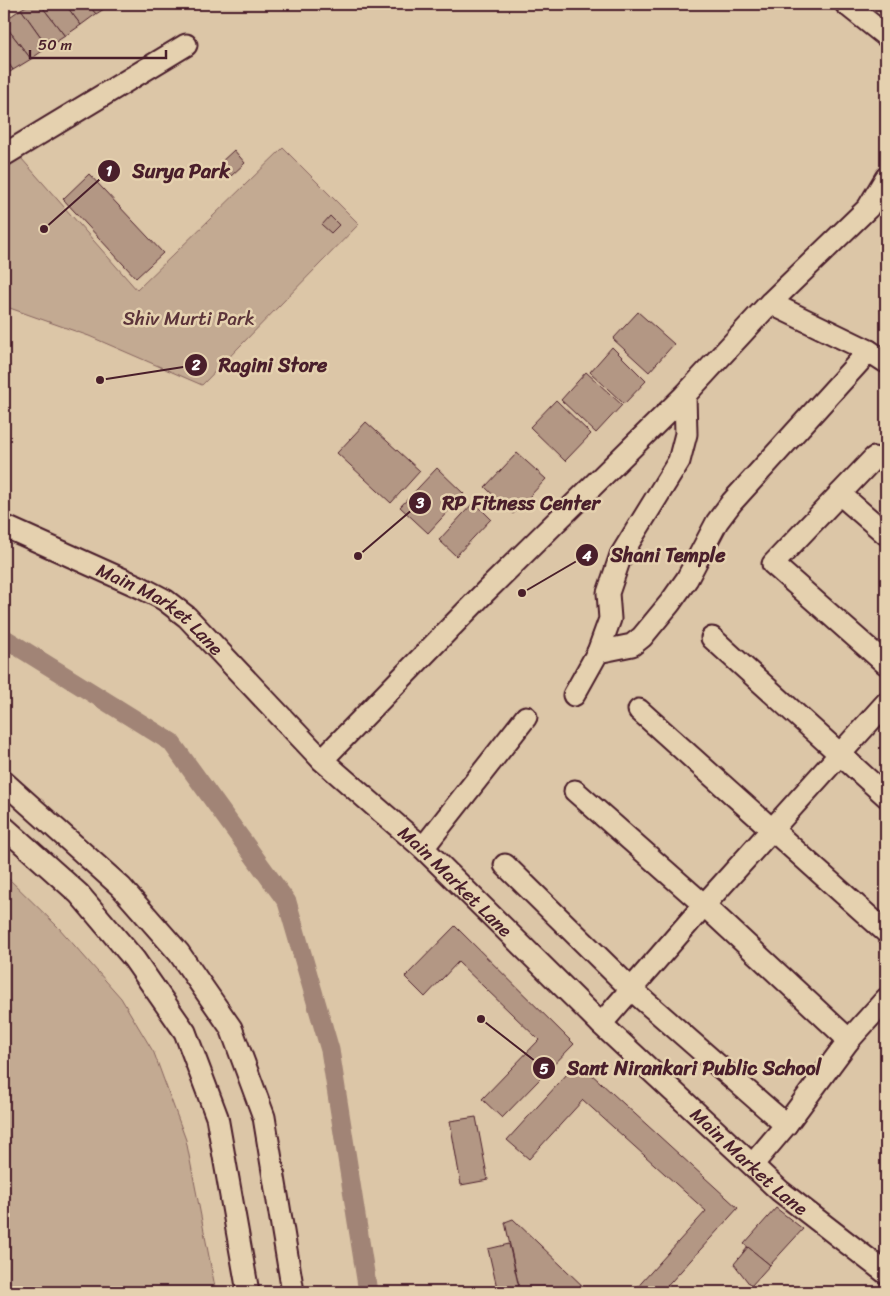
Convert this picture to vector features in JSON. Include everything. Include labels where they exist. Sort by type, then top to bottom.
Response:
[{"type":"street","points":[[846,4],[886,36]]},
{"type":"street","points":[[4,155],[186,45]]},
{"type":"street","points":[[322,760],[486,591],[685,395],[770,303],[868,208],[886,178]]},
{"type":"street","points":[[598,652],[632,645],[642,637],[687,579],[717,522],[732,502],[877,356],[770,303]]},
{"type":"street","points":[[574,694],[598,652],[610,619],[608,593],[621,555],[680,461],[686,434],[685,395]]},
{"type":"street","points":[[874,458],[773,564],[886,664]]},
{"type":"street","points":[[840,494],[886,534]]},
{"type":"street","name":"Main Market Lane","points":[[4,526],[142,588],[165,600],[186,617],[322,760],[423,848],[601,1024],[780,1191],[886,1273]]},
{"type":"street","points":[[712,638],[886,796]]},
{"type":"street","points":[[601,1024],[704,905],[886,703]]},
{"type":"street","points":[[639,710],[886,932]]},
{"type":"street","points":[[423,848],[526,717]]},
{"type":"street","points":[[4,782],[122,887],[179,954],[231,1028],[264,1117],[293,1292]]},
{"type":"street","points":[[575,791],[704,905],[849,1040]]},
{"type":"street","points":[[4,827],[79,894],[134,959],[185,1032],[217,1117],[248,1292]]},
{"type":"street","points":[[505,864],[631,989],[786,1125]]},
{"type":"street","points":[[753,1164],[786,1125],[849,1040],[886,999]]},
{"type":"green space","name":"Shiv Murti Park","points":[[283,148],[359,224],[202,385],[89,336],[4,306],[4,169],[21,158],[137,290]]},
{"type":"green space","points":[[4,874],[59,928],[121,998],[154,1053],[186,1140],[216,1292],[4,1292]]},
{"type":"building","points":[[30,4],[40,4],[65,36],[48,47],[21,9]]},
{"type":"building","points":[[40,4],[65,4],[81,25],[65,36]]},
{"type":"building","points":[[65,4],[88,4],[96,14],[81,25]]},
{"type":"building","points":[[88,4],[112,4],[96,14]]},
{"type":"building","points":[[21,9],[48,47],[31,59],[4,24],[4,21]]},
{"type":"building","points":[[4,24],[31,59],[13,70],[4,57]]},
{"type":"building","points":[[4,57],[13,70],[4,76]]},
{"type":"building","points":[[234,150],[245,163],[231,176],[220,163]]},
{"type":"building","points":[[89,174],[163,253],[136,278],[63,199]]},
{"type":"building","points":[[330,216],[339,225],[331,233],[322,225]]},
{"type":"building","points":[[638,312],[674,344],[649,372],[613,339]]},
{"type":"building","points":[[612,347],[646,381],[624,404],[590,372]]},
{"type":"building","points":[[586,372],[622,405],[596,433],[561,400]]},
{"type":"building","points":[[556,400],[591,434],[565,461],[530,427]]},
{"type":"building","points":[[366,422],[420,471],[391,503],[337,453]]},
{"type":"building","points":[[517,453],[546,479],[513,514],[485,487]]},
{"type":"building","points":[[437,468],[464,494],[428,533],[400,507]]},
{"type":"building","points":[[474,502],[491,519],[456,556],[439,540]]},
{"type":"building","points":[[455,926],[574,1044],[502,1118],[482,1099],[539,1040],[458,962],[425,997],[405,977]]},
{"type":"building","points":[[578,1062],[738,1208],[662,1292],[633,1292],[706,1211],[583,1100],[529,1159],[507,1140]]},
{"type":"building","points":[[476,1117],[488,1180],[461,1185],[450,1121]]},
{"type":"building","points":[[776,1208],[803,1229],[770,1265],[744,1244]]},
{"type":"building","points":[[513,1219],[589,1292],[520,1292],[505,1222]]},
{"type":"building","points":[[509,1244],[520,1292],[498,1292],[488,1249]]},
{"type":"building","points":[[748,1247],[770,1265],[751,1286],[734,1264]]},
{"type":"waterway","points":[[4,638],[171,742],[287,902],[330,1050],[368,1292]]},
{"type":"place","name":"Surya Park","points":[[44,229]]},
{"type":"place","name":"Ragini Store","points":[[100,380]]},
{"type":"place","name":"RP Fitness Center","points":[[358,556]]},
{"type":"place","name":"Shani Temple","points":[[522,593]]},
{"type":"place","name":"Sant Nirankari Public School","points":[[481,1019]]}]
